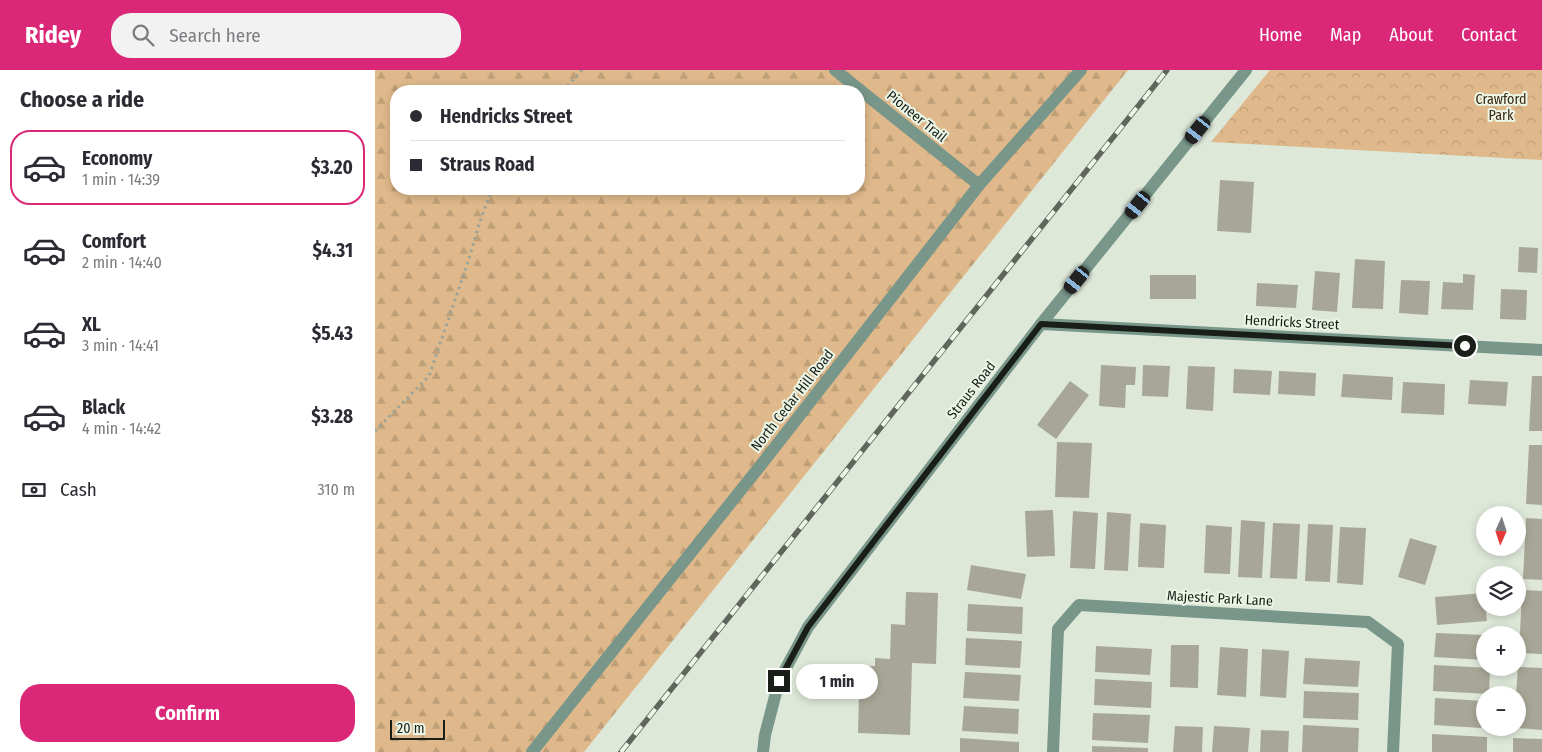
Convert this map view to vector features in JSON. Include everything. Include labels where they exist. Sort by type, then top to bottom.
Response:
[{"type":"street","name":"Pioneer Trail","points":[[835,70],[854,85]]},
{"type":"street","name":"North Cedar Hill Road","points":[[532,752],[774,448],[979,185],[1081,70]]},
{"type":"street","name":"Straus Road","points":[[763,752],[765,735],[779,681],[808,627],[1041,324],[1246,70]]},
{"type":"street","name":"Pioneer Trail","points":[[865,94],[979,185]]},
{"type":"street","name":"Hendricks Street","points":[[1041,324],[1542,350]]},
{"type":"street","name":"Majestic Park Lane","points":[[1053,752],[1058,629],[1079,605],[1368,622],[1398,644],[1393,752]]},
{"type":"path","points":[[568,85],[582,70]]},
{"type":"path","points":[[375,431],[429,376],[490,195]]},
{"type":"green space","points":[[375,70],[1128,70],[584,752],[375,752]]},
{"type":"green space","name":"Crawford Park","points":[[1270,70],[1542,70],[1542,160],[1211,142]]},
{"type":"building","points":[[1220,180],[1254,182],[1251,233],[1217,231]]},
{"type":"building","points":[[1519,247],[1538,248],[1537,273],[1518,272]]},
{"type":"building","points":[[1355,259],[1385,261],[1383,309],[1352,308]]},
{"type":"building","points":[[1315,271],[1340,273],[1337,312],[1312,310]]},
{"type":"building","points":[[1463,274],[1475,275],[1473,310],[1441,309],[1443,282],[1463,283]]},
{"type":"building","points":[[1150,275],[1196,275],[1196,299],[1150,299]]},
{"type":"building","points":[[1401,280],[1430,281],[1428,315],[1399,313]]},
{"type":"building","points":[[1257,283],[1298,285],[1296,308],[1256,306]]},
{"type":"building","points":[[1501,289],[1527,290],[1526,320],[1500,319]]},
{"type":"building","points":[[1101,365],[1136,367],[1135,385],[1126,385],[1125,408],[1099,406]]},
{"type":"building","points":[[1143,365],[1170,366],[1168,397],[1142,396]]},
{"type":"building","points":[[1188,366],[1215,367],[1213,411],[1186,409]]},
{"type":"building","points":[[1234,369],[1272,371],[1270,395],[1233,393]]},
{"type":"building","points":[[1279,371],[1316,373],[1315,396],[1278,394]]},
{"type":"building","points":[[1343,374],[1393,377],[1392,400],[1341,397]]},
{"type":"building","points":[[1532,376],[1542,376],[1542,431],[1529,431]]},
{"type":"building","points":[[1470,380],[1508,382],[1506,406],[1468,404]]},
{"type":"building","points":[[1070,381],[1089,395],[1056,439],[1037,425]]},
{"type":"building","points":[[1403,382],[1445,384],[1444,415],[1401,413]]},
{"type":"building","points":[[1057,442],[1092,443],[1089,498],[1055,497]]},
{"type":"building","points":[[1529,445],[1542,445],[1542,505],[1526,504]]},
{"type":"building","points":[[1053,510],[1055,556],[1027,557],[1025,511]]},
{"type":"building","points":[[1073,511],[1098,513],[1095,569],[1070,568]]},
{"type":"building","points":[[1107,512],[1131,514],[1128,571],[1104,570]]},
{"type":"building","points":[[1526,518],[1542,519],[1542,580],[1526,579],[1526,566],[1524,566],[1524,556],[1526,556]]},
{"type":"building","points":[[1241,520],[1265,522],[1262,578],[1238,577]]},
{"type":"building","points":[[1140,523],[1166,525],[1164,568],[1138,567]]},
{"type":"building","points":[[1273,523],[1300,524],[1297,579],[1270,578]]},
{"type":"building","points":[[1308,524],[1333,525],[1330,582],[1305,581]]},
{"type":"building","points":[[1206,525],[1232,527],[1230,574],[1204,573]]},
{"type":"building","points":[[1340,527],[1366,528],[1363,585],[1337,583]]},
{"type":"building","points":[[1410,538],[1437,546],[1425,585],[1398,577]]},
{"type":"building","points":[[971,565],[1026,574],[1021,599],[967,590]]},
{"type":"building","points":[[1526,590],[1542,591],[1542,654],[1526,653],[1526,626],[1520,626],[1521,616],[1526,616]]},
{"type":"building","points":[[906,592],[938,593],[936,664],[912,663],[910,735],[858,733],[859,692],[853,692],[854,666],[875,666],[875,658],[890,659],[891,624],[905,625]]},
{"type":"building","points":[[1476,594],[1476,616],[1486,616],[1487,621],[1437,625],[1435,597]]},
{"type":"building","points":[[968,604],[1023,607],[1022,634],[967,631]]},
{"type":"building","points":[[1436,633],[1476,635],[1476,659],[1434,657]]},
{"type":"building","points":[[966,638],[1022,641],[1020,668],[965,665]]},
{"type":"building","points":[[1171,645],[1199,645],[1198,688],[1170,687]]},
{"type":"building","points":[[1096,646],[1152,649],[1150,675],[1095,672]]},
{"type":"building","points":[[1220,647],[1248,649],[1246,697],[1217,695]]},
{"type":"building","points":[[1262,649],[1289,651],[1286,698],[1260,696]]},
{"type":"building","points":[[1305,658],[1360,661],[1358,687],[1303,684]]},
{"type":"building","points":[[1434,665],[1476,667],[1476,676],[1490,676],[1489,686],[1476,686],[1476,693],[1433,691]]},
{"type":"building","points":[[1526,667],[1542,668],[1542,730],[1526,729],[1526,686],[1517,686],[1517,676],[1526,676]]},
{"type":"building","points":[[965,672],[1021,675],[1019,701],[963,698]]},
{"type":"building","points":[[1095,679],[1152,682],[1151,708],[1094,705]]},
{"type":"building","points":[[1304,691],[1359,693],[1358,720],[1303,718]]},
{"type":"building","points":[[1435,698],[1476,701],[1476,728],[1434,725]]},
{"type":"building","points":[[964,706],[1019,709],[1018,734],[962,731]]},
{"type":"building","points":[[1093,713],[1150,715],[1148,743],[1092,740]]},
{"type":"building","points":[[1303,725],[1359,728],[1358,752],[1302,752]]},
{"type":"building","points":[[1175,726],[1203,727],[1202,752],[1173,752]]},
{"type":"building","points":[[1214,726],[1250,728],[1248,752],[1212,752]]},
{"type":"building","points":[[1261,730],[1289,731],[1288,752],[1260,752]]},
{"type":"building","points":[[1432,734],[1487,737],[1487,752],[1432,752]]},
{"type":"building","points":[[960,738],[1019,742],[1019,752],[960,752]]},
{"type":"building","points":[[1513,738],[1542,739],[1542,752],[1513,752]]},
{"type":"building","points":[[1092,746],[1148,748],[1148,752],[1092,752]]},
{"type":"railway","points":[[621,752],[1167,70]]},
{"type":"route","points":[[779,681],[808,627],[1041,324],[1465,346]]}]
